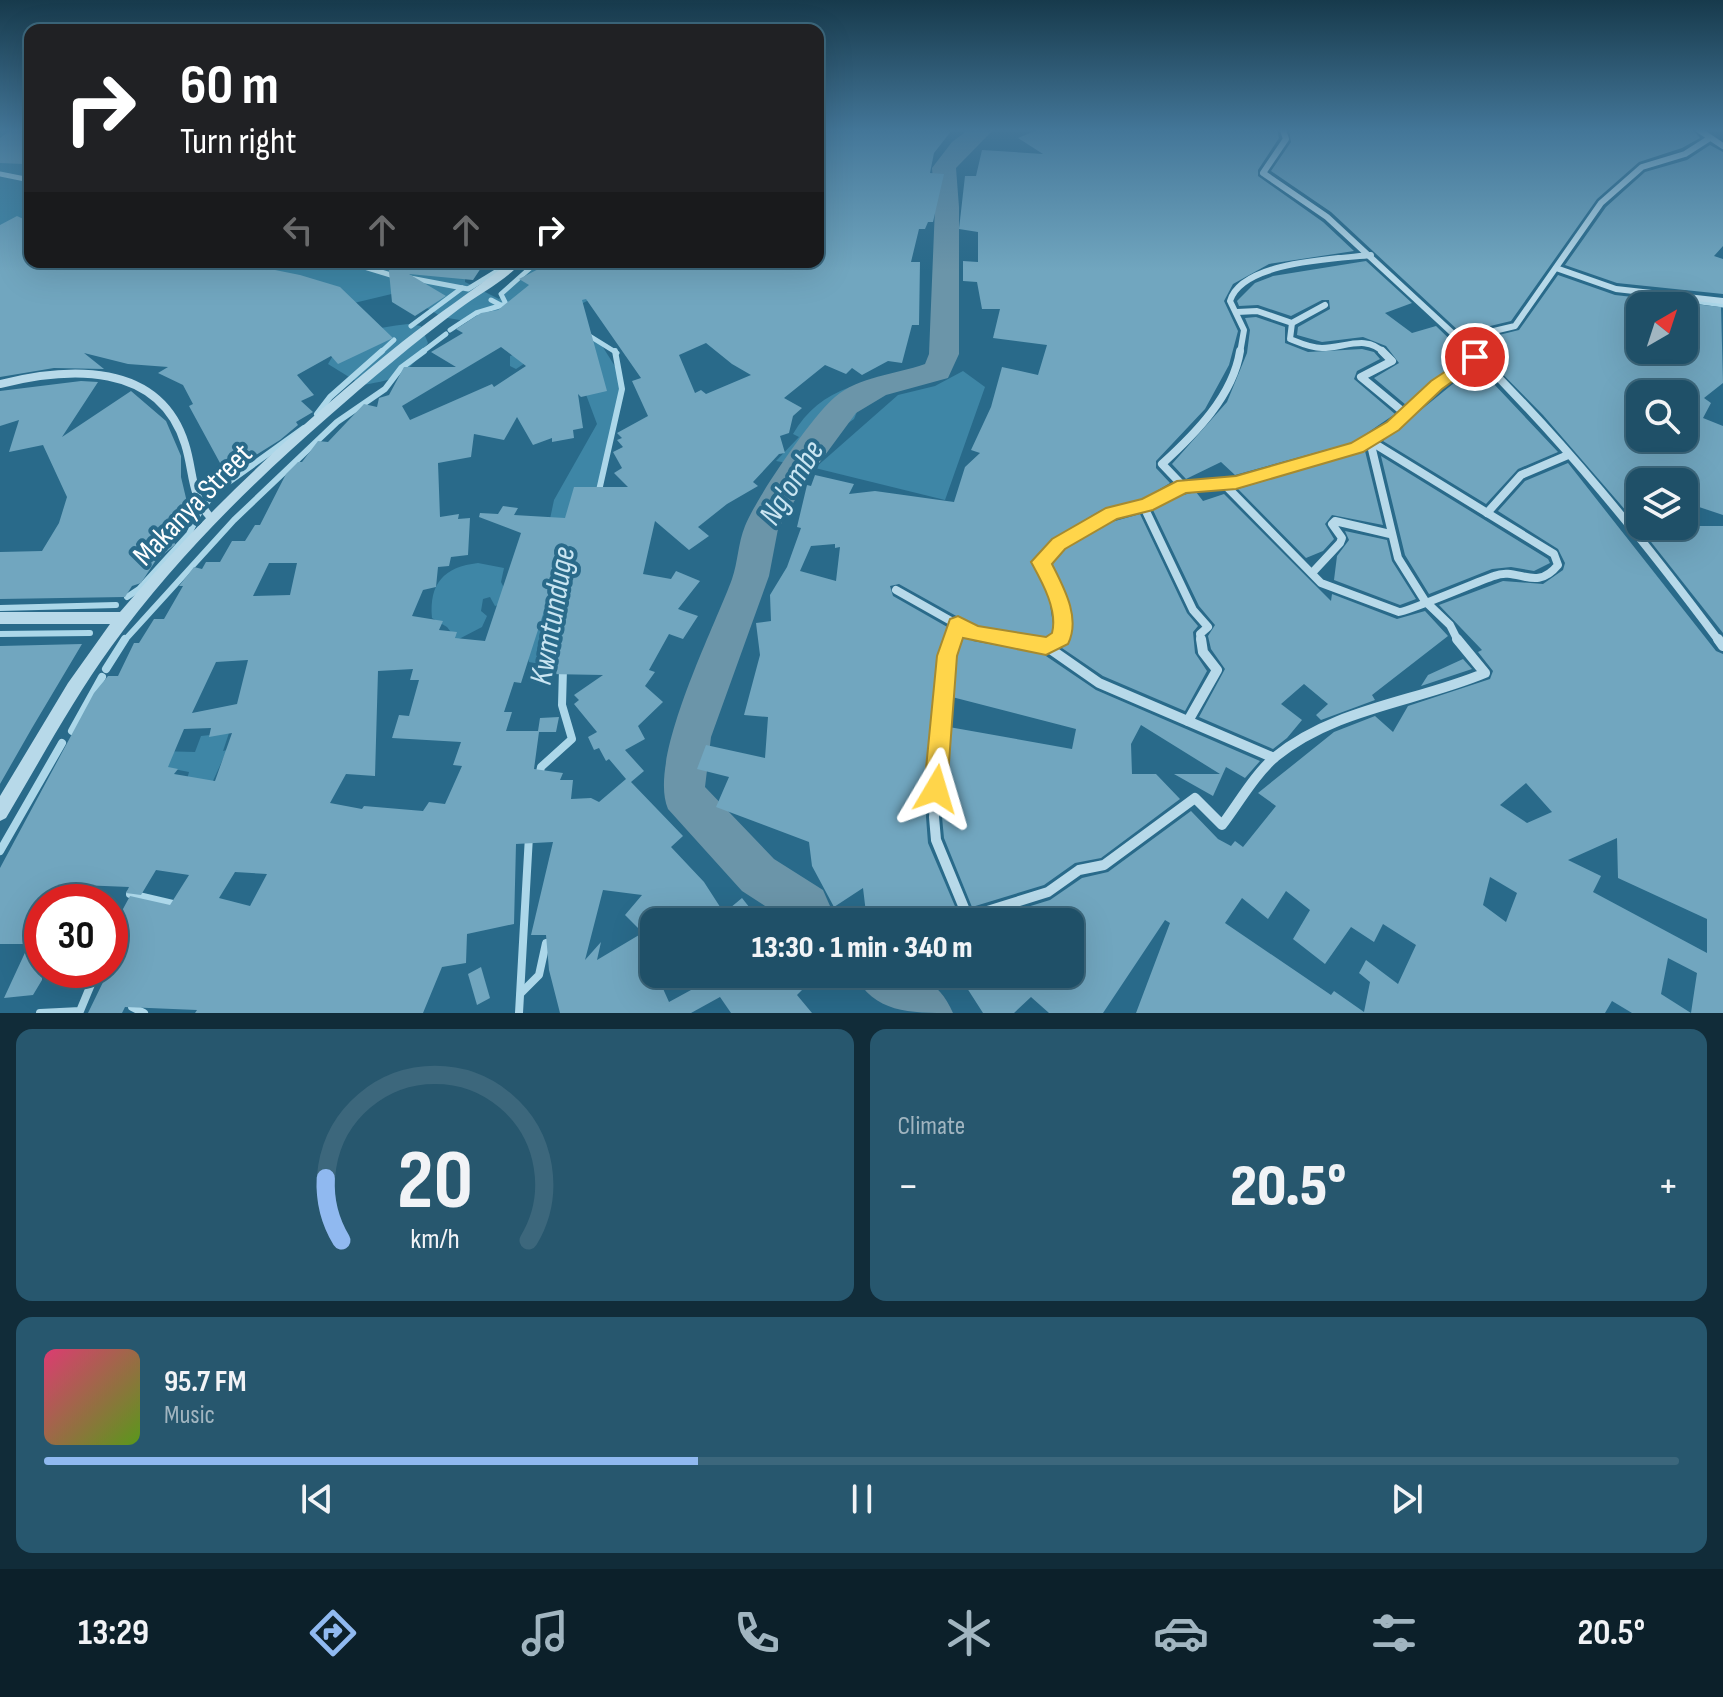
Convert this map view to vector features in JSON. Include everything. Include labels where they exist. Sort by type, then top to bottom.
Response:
[{"type":"street","points":[[1269,177],[1327,217],[1371,255],[1520,398],[1648,546],[1723,646]]},
{"type":"street","points":[[1460,339],[1515,326],[1601,203],[1630,177]]},
{"type":"street","points":[[1183,486],[1162,464],[1196,433],[1237,371],[1244,330],[1230,301],[1233,291],[1268,269],[1371,255]]},
{"type":"street","name":"Makanya Street","points":[[0,812],[60,710],[123,618],[211,518],[300,435],[456,305],[484,289],[510,268]]},
{"type":"street","points":[[1556,268],[1616,289],[1723,301]]},
{"type":"street","points":[[1237,312],[1257,311],[1292,323],[1325,305]]},
{"type":"street","points":[[1292,323],[1290,339],[1315,347],[1339,349],[1376,344],[1392,361],[1365,371],[1361,377],[1407,415]]},
{"type":"street","points":[[1046,646],[1061,638],[1064,625],[1055,589],[1041,562],[1059,544],[1112,513],[1143,505],[1183,486],[1224,483],[1357,448],[1407,415],[1437,385],[1475,357]]},
{"type":"street","points":[[0,384],[55,371],[91,370],[128,380],[158,396],[174,414],[185,442],[192,497],[211,518]]},
{"type":"street","points":[[1224,483],[1312,573],[1336,592],[1399,612],[1405,613],[1425,601],[1480,584],[1496,574],[1510,573],[1529,580],[1549,576],[1554,571],[1559,560],[1554,554],[1368,441]]},
{"type":"street","points":[[958,625],[947,656],[934,817],[936,840],[966,912],[1048,892],[1079,870],[1104,865],[1195,798],[1222,825],[1274,758],[1317,732],[1365,710],[1445,690],[1485,673],[1460,646],[1450,625],[1425,601],[1398,558],[1390,534],[1385,492],[1368,441]]},
{"type":"street","points":[[1487,513],[1521,475],[1568,455]]},
{"type":"street","points":[[1143,505],[1193,610],[1208,627],[1200,634],[1203,652],[1217,670],[1188,721]]},
{"type":"street","points":[[1312,573],[1340,543],[1342,538],[1332,524],[1335,521],[1390,534]]},
{"type":"street","points":[[896,590],[974,634],[1046,646],[1099,683],[1274,758]]},
{"type":"street","points":[[0,618],[123,618]]},
{"type":"shaded area","points":[[0,177],[24,177],[24,224],[0,226]]},
{"type":"shaded area","points":[[176,268],[466,268],[465,282],[499,299],[528,268],[638,268],[625,282],[547,321],[599,341],[623,379],[567,669],[529,662],[524,642],[554,500],[597,424],[572,357],[551,346],[516,369],[510,366],[510,356],[524,331],[442,317],[400,292],[333,308]]},
{"type":"shaded area","points":[[408,324],[421,326],[428,343],[408,369],[394,378],[362,385],[328,364],[343,345],[362,334]]},
{"type":"shaded area","points":[[963,371],[985,387],[945,500],[815,468],[898,395],[935,386]]},
{"type":"shaded area","points":[[850,387],[864,395],[854,419],[837,431],[831,427],[804,466],[776,461],[799,437],[793,434],[810,411],[832,395]]},
{"type":"shaded area","points":[[478,563],[504,568],[501,582],[505,590],[499,605],[495,606],[490,597],[483,599],[481,611],[487,616],[482,627],[457,640],[447,627],[432,618],[433,595],[436,586],[448,573]]},
{"type":"shaded area","points":[[229,733],[223,751],[227,750],[212,783],[186,783],[189,772],[148,764],[158,751],[195,752],[201,736]]},
{"type":"building","points":[[824,177],[943,177],[933,222],[928,222],[925,229],[919,229],[911,262],[920,262],[919,325],[912,325],[902,363],[888,361],[862,375],[852,368],[846,374],[825,365],[784,398],[802,408],[793,416],[789,433],[780,436],[785,453],[779,454],[753,482],[758,486],[727,504],[698,527],[709,536],[689,550],[655,521],[643,574],[671,579],[676,571],[700,581],[678,609],[698,616],[683,639],[669,634],[649,670],[655,672],[645,686],[663,702],[638,726],[645,739],[625,750],[644,771],[631,782],[683,836],[671,847],[704,882],[721,908],[640,908],[640,930],[625,915],[642,895],[603,890],[585,960],[601,942],[597,960],[639,935],[640,988],[663,988],[669,1002],[695,988],[804,988],[797,995],[812,1013],[731,1013],[720,997],[691,1013],[560,1013],[549,970],[546,935],[531,935],[553,842],[516,844],[514,924],[467,934],[466,963],[442,967],[423,1013],[195,1013],[197,1010],[125,1007],[122,1013],[88,1013],[100,988],[128,988],[130,896],[170,905],[189,875],[156,870],[141,895],[128,893],[128,884],[24,884],[24,944],[0,944],[0,868],[94,693],[108,676],[118,676],[134,643],[139,643],[154,619],[164,619],[183,586],[179,586],[194,567],[202,569],[206,562],[220,562],[232,541],[245,541],[255,525],[260,525],[286,474],[302,462],[318,441],[328,442],[364,404],[377,407],[379,398],[389,395],[404,367],[456,367],[431,352],[463,333],[456,329],[481,313],[498,310],[529,285],[519,279],[540,268],[824,268]],"holes":[[[586,299],[641,378],[632,381],[648,416],[617,433],[622,438],[617,440],[623,447],[613,452],[622,468],[614,473],[628,487],[574,487],[565,518],[514,515],[518,508],[503,506],[498,514],[480,513],[479,517],[521,533],[485,641],[455,638],[457,632],[439,630],[443,621],[412,616],[423,590],[436,587],[438,567],[449,566],[451,557],[468,555],[470,518],[458,519],[459,514],[440,517],[438,463],[471,457],[474,434],[504,440],[517,417],[533,445],[552,438],[552,442],[574,438],[573,430],[583,428],[578,394],[581,397],[607,391],[582,300]],[[706,343],[732,364],[751,375],[706,394],[701,390],[695,393],[679,355]],[[501,347],[526,366],[494,387],[492,384],[410,420],[402,406]],[[269,563],[297,563],[290,595],[253,596]],[[544,611],[559,615],[548,674],[603,675],[574,695],[579,700],[574,704],[597,732],[588,737],[594,750],[599,748],[606,761],[609,759],[626,779],[599,802],[591,798],[571,799],[573,780],[560,780],[563,773],[534,769],[539,732],[556,732],[559,717],[540,718],[538,731],[506,731],[512,712],[504,712],[514,682],[521,683]],[[248,660],[237,704],[192,713],[216,662]],[[413,669],[410,680],[419,680],[409,716],[399,715],[392,738],[461,742],[453,765],[462,766],[445,804],[429,802],[423,811],[364,806],[362,809],[330,803],[346,774],[375,776],[378,671]],[[211,728],[209,737],[232,733],[215,781],[174,774],[178,769],[168,767],[184,729]],[[235,872],[267,874],[250,906],[219,898]]]},
{"type":"building","points":[[965,177],[1260,177],[1323,222],[1354,251],[1269,264],[1233,284],[1224,301],[1238,331],[1229,365],[1205,409],[1156,461],[1156,468],[1170,483],[1145,498],[1101,510],[1055,538],[1036,558],[1035,565],[1048,591],[1054,631],[1044,638],[976,627],[899,584],[890,586],[893,596],[949,628],[939,655],[935,708],[930,724],[933,725],[926,817],[928,843],[956,908],[865,908],[863,888],[834,907],[812,866],[809,842],[716,807],[729,777],[697,769],[706,745],[765,758],[768,717],[744,715],[760,655],[756,623],[771,621],[770,595],[787,567],[801,528],[797,527],[807,485],[811,486],[815,475],[854,484],[849,494],[875,491],[954,502],[965,467],[980,453],[971,450],[991,407],[1002,367],[1038,375],[1047,345],[993,338],[1000,309],[982,309],[977,282],[963,281],[963,261],[978,262],[978,232],[959,229]],"holes":[[[835,544],[835,548],[840,547],[836,581],[800,571],[811,546]]]},
{"type":"building","points":[[1280,177],[1622,177],[1597,199],[1511,321],[1461,333],[1331,212]]},
{"type":"building","points":[[1639,177],[1723,177],[1723,246],[1714,256],[1723,259],[1723,294],[1617,283],[1565,265],[1606,207]]},
{"type":"building","points":[[17,216],[24,219],[24,268],[266,268],[300,275],[340,287],[393,338],[338,364],[331,356],[297,375],[314,395],[301,401],[313,412],[296,422],[298,425],[280,440],[226,474],[189,406],[193,404],[183,385],[158,373],[168,367],[128,364],[84,353],[104,369],[54,368],[0,377],[0,225]]},
{"type":"building","points":[[1366,261],[1412,303],[1385,313],[1412,333],[1436,326],[1466,355],[1406,405],[1374,378],[1399,363],[1386,346],[1363,337],[1322,342],[1297,335],[1298,327],[1330,309],[1329,300],[1322,300],[1291,316],[1258,305],[1239,306],[1237,301],[1255,283],[1273,276]]},
{"type":"building","points":[[389,268],[481,268],[473,280],[409,274],[446,296],[415,316],[392,302]]},
{"type":"building","points":[[1558,275],[1626,296],[1626,364],[1698,364],[1698,304],[1721,307],[1723,383],[1704,398],[1711,403],[1703,418],[1723,426],[1723,515],[1698,507],[1698,468],[1626,468],[1626,511],[1543,415],[1471,342],[1519,330]]},
{"type":"building","points":[[1256,317],[1285,327],[1285,343],[1308,352],[1362,349],[1374,352],[1380,359],[1357,371],[1354,379],[1395,414],[1354,442],[1235,475],[1221,462],[1186,479],[1172,464],[1227,402],[1247,353],[1250,330],[1245,318]]},
{"type":"building","points":[[1476,365],[1558,452],[1518,469],[1486,504],[1383,441]]},
{"type":"building","points":[[81,381],[98,382],[62,437],[131,391],[166,421],[181,456],[181,477],[190,515],[170,522],[175,545],[156,560],[141,583],[132,586],[125,597],[0,599],[0,552],[42,551],[59,523],[67,497],[43,445],[9,452],[19,420],[0,426],[0,391]]},
{"type":"building","points":[[1365,451],[1383,525],[1332,515],[1325,524],[1334,539],[1323,551],[1306,558],[1238,489]]},
{"type":"building","points":[[1381,456],[1550,563],[1534,571],[1511,567],[1492,569],[1429,594],[1405,555]]},
{"type":"building","points":[[1568,463],[1716,651],[1723,654],[1723,1013],[1691,1013],[1632,1013],[1612,1001],[1605,1013],[1136,1013],[1170,923],[1165,920],[1103,1013],[1049,1013],[1031,997],[1014,1013],[983,1013],[967,988],[1084,988],[1084,908],[1024,908],[1050,900],[1082,878],[1108,872],[1191,811],[1218,839],[1231,846],[1235,841],[1243,847],[1276,806],[1258,793],[1334,732],[1375,716],[1393,732],[1408,706],[1490,679],[1493,671],[1478,652],[1482,650],[1439,605],[1503,581],[1543,584],[1563,570],[1565,563],[1558,549],[1498,511],[1525,481]],"holes":[[[1526,783],[1552,812],[1527,823],[1500,805]],[[1617,838],[1618,878],[1707,919],[1707,953],[1593,892],[1601,876],[1568,860]],[[1490,877],[1517,893],[1506,922],[1483,905]],[[1286,891],[1310,910],[1293,939],[1325,964],[1351,927],[1374,942],[1383,924],[1416,945],[1398,984],[1366,960],[1359,973],[1370,982],[1364,1012],[1334,991],[1331,995],[1225,923],[1242,898],[1268,919]],[[1668,958],[1697,973],[1691,1013],[1661,994]]]},
{"type":"building","points":[[1196,492],[1203,501],[1224,494],[1331,601],[1332,594],[1397,619],[1425,611],[1448,636],[1372,695],[1375,700],[1321,720],[1316,715],[1328,704],[1304,684],[1281,704],[1302,720],[1273,749],[1199,717],[1225,669],[1211,649],[1208,636],[1215,625],[1199,606],[1153,510],[1174,497]]},
{"type":"building","points":[[1140,514],[1187,613],[1198,626],[1193,632],[1195,653],[1207,671],[1185,711],[1103,676],[1059,646],[1071,631],[1062,587],[1050,563],[1063,550],[1108,523]]},
{"type":"building","points":[[1698,526],[1723,526],[1723,633],[1649,540],[1698,540]]},
{"type":"building","points":[[1345,531],[1387,540],[1392,561],[1416,599],[1400,605],[1334,580],[1337,556],[1349,540]]},
{"type":"building","points":[[962,635],[973,641],[1043,654],[1096,690],[1260,761],[1245,778],[1226,767],[1213,796],[1174,774],[1220,774],[1141,725],[1131,744],[1132,774],[1156,774],[1180,799],[1101,858],[1075,863],[1044,885],[972,907],[944,838],[942,817],[949,727],[1072,749],[1076,729],[952,697],[955,658]]},
{"type":"building","points":[[82,644],[32,728],[0,784],[0,646]]},
{"type":"building","points":[[1463,659],[1472,669],[1421,686],[1428,675]]},
{"type":"building","points":[[742,898],[750,908],[730,908]]},
{"type":"building","points":[[24,955],[24,988],[37,988],[33,995],[4,998]]},
{"type":"building","points":[[481,967],[490,998],[477,1005],[468,974]]},
{"type":"waterway","points":[[16,177],[24,179]]},
{"type":"waterway","name":"Ng'ombe","points":[[807,906],[758,875],[683,794],[691,737],[751,576],[761,528],[794,472],[845,405],[878,386],[908,381],[937,371],[944,354],[947,207],[945,177]]},
{"type":"waterway","points":[[368,268],[394,276]]},
{"type":"waterway","name":"Kwmtunduge","points":[[410,278],[468,289],[502,268]]},
{"type":"waterway","points":[[501,305],[506,304],[501,294],[530,268]]},
{"type":"waterway","points":[[718,274],[724,268]]},
{"type":"waterway","points":[[411,326],[462,288]]},
{"type":"waterway","name":"Kwmtunduge","points":[[491,300],[501,305]]},
{"type":"waterway","points":[[1698,302],[1723,305]]},
{"type":"waterway","points":[[450,330],[476,313],[501,305]]},
{"type":"waterway","name":"Kwmtunduge","points":[[501,305],[508,309]]},
{"type":"waterway","points":[[421,353],[446,334]]},
{"type":"waterway","name":"Kwmtunduge","points":[[588,335],[615,352]]},
{"type":"waterway","points":[[380,353],[394,340]]},
{"type":"waterway","points":[[317,414],[330,397],[382,351]]},
{"type":"waterway","points":[[124,641],[234,520],[337,422],[385,389],[401,368],[424,351]]},
{"type":"waterway","name":"Kwmtunduge","points":[[598,495],[622,389],[615,352]]},
{"type":"waterway","points":[[219,489],[304,428]]},
{"type":"waterway","points":[[210,477],[219,489]]},
{"type":"waterway","points":[[127,597],[139,589],[189,534],[201,509],[219,489]]},
{"type":"waterway","points":[[0,608],[116,605]]},
{"type":"waterway","points":[[0,634],[90,633]]},
{"type":"waterway","points":[[106,669],[125,639]]},
{"type":"waterway","name":"Kwmtunduge","points":[[539,777],[541,767],[572,739],[562,705],[563,669]]},
{"type":"waterway","points":[[72,731],[102,677]]},
{"type":"waterway","points":[[0,851],[62,743]]},
{"type":"waterway","name":"Kwmtunduge","points":[[519,1013],[529,836]]},
{"type":"waterway","points":[[130,894],[177,905]]},
{"type":"waterway","points":[[521,993],[539,975],[546,943],[553,942]]},
{"type":"waterway","points":[[40,1013],[80,1011],[90,988]]},
{"type":"waterway","name":"Ng'ombe","points":[[896,988],[928,1013]]},
{"type":"waterway","points":[[134,1000],[132,1007],[144,1013]]},
{"type":"route","points":[[936,789],[944,722],[947,656],[953,635],[958,625],[974,634],[1046,646],[1061,638],[1064,625],[1055,589],[1041,562],[1050,551],[1105,516],[1147,505],[1171,490],[1207,482],[1236,482],[1357,448],[1393,426],[1437,385],[1475,357]]}]
